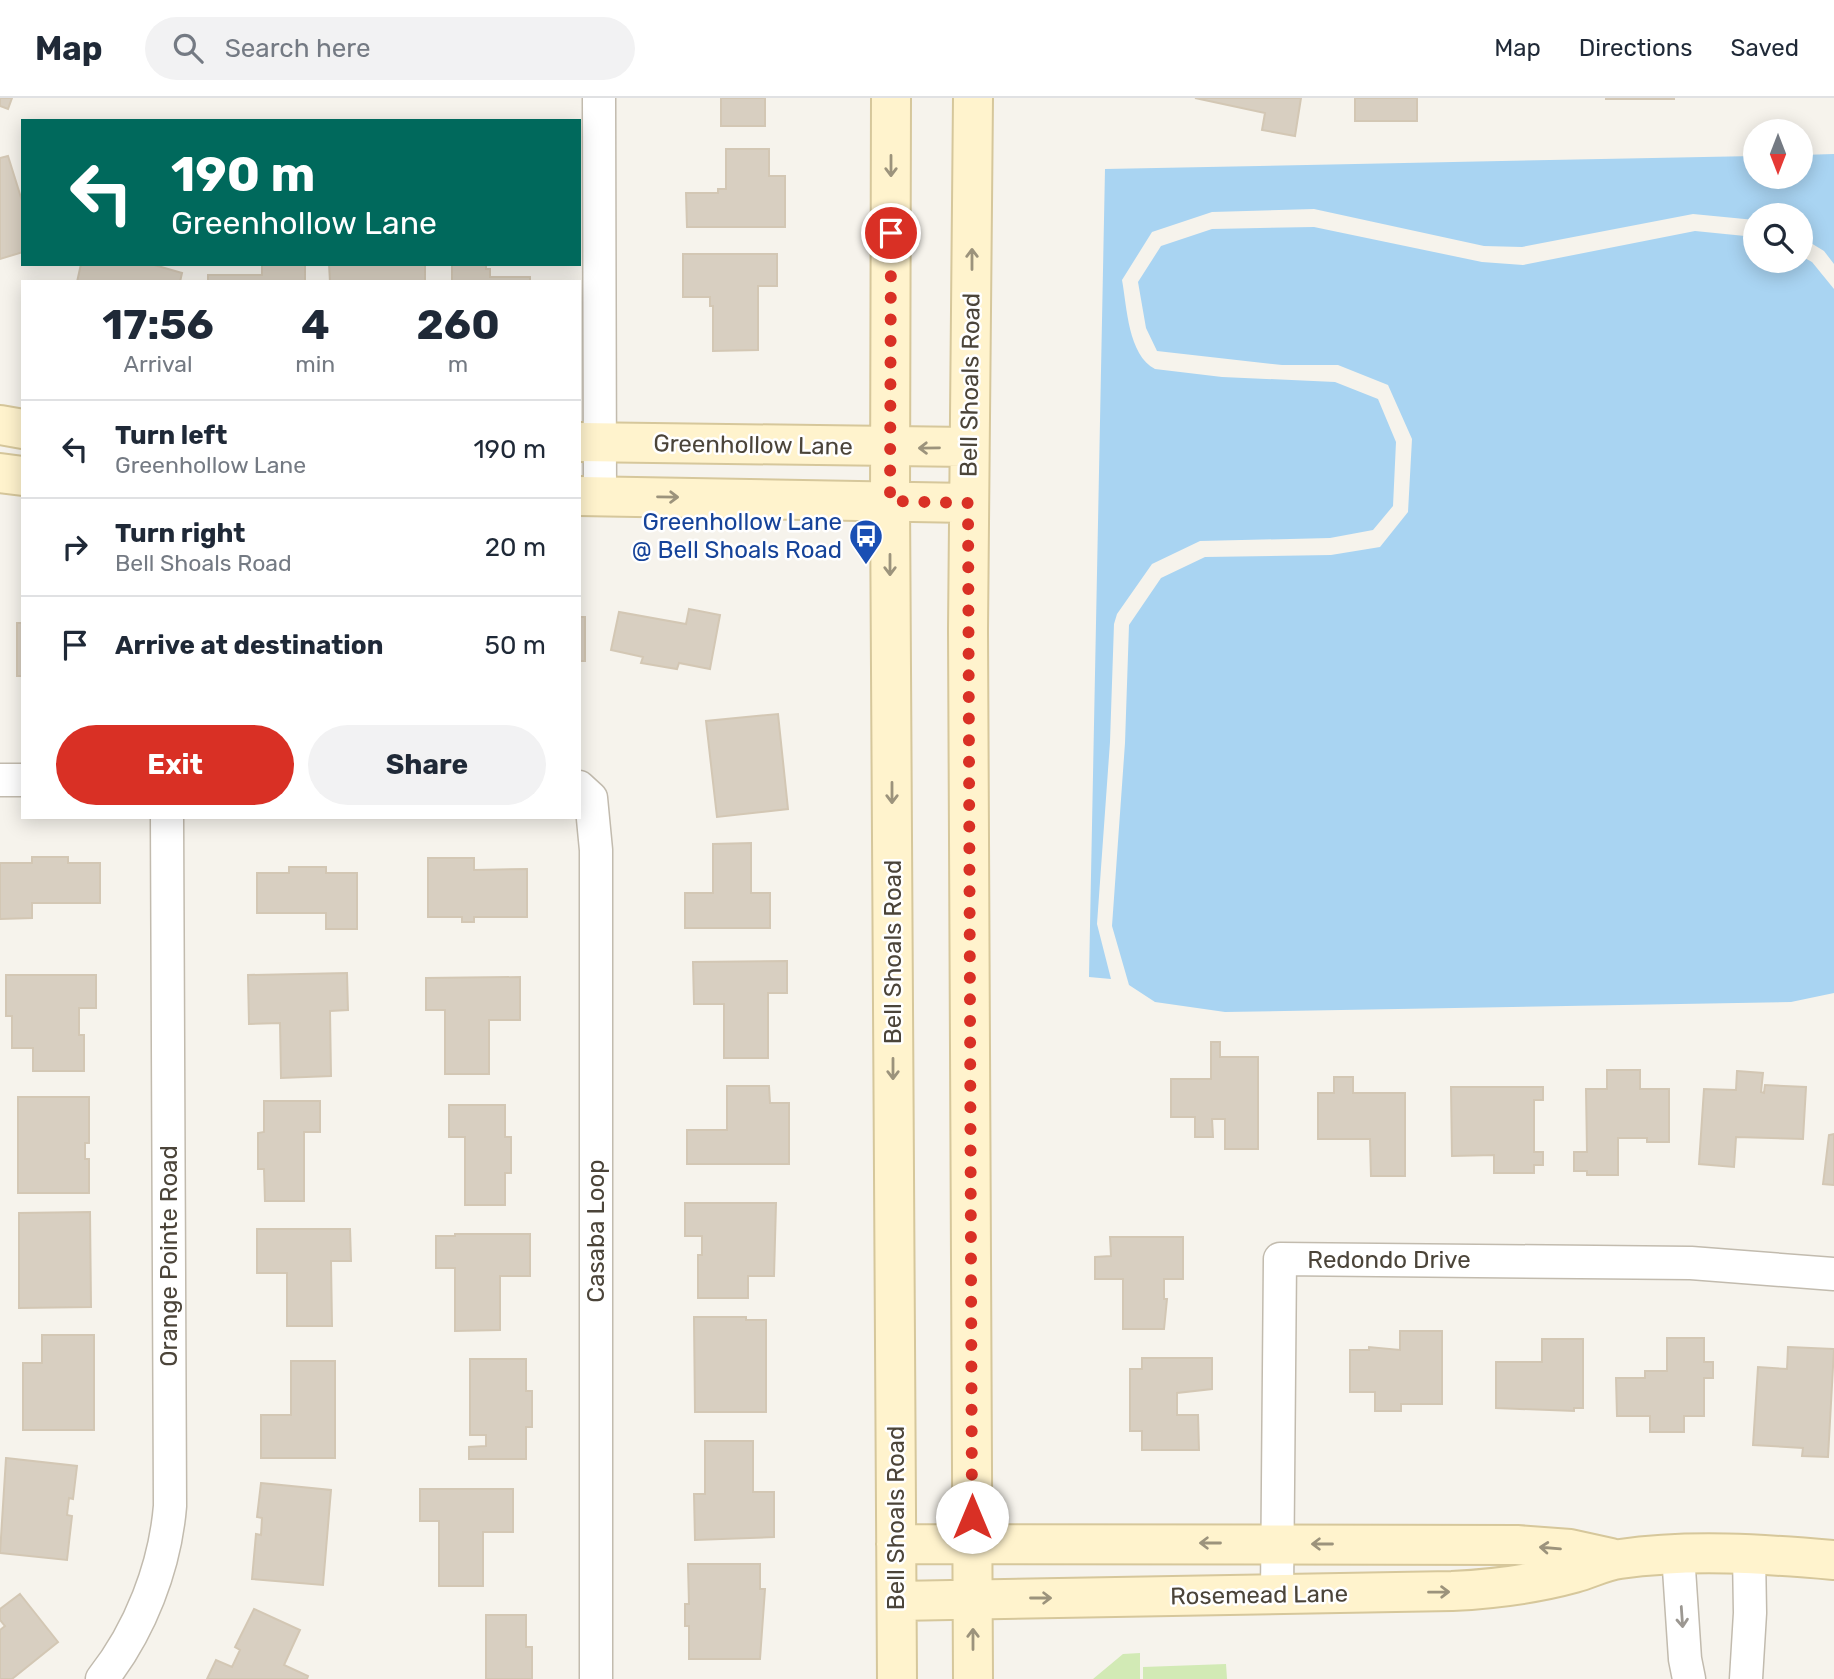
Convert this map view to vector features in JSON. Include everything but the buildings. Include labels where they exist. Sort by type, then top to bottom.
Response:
[{"type":"main road","name":"Bell Shoals Road","points":[[891,98],[890,501],[897,1679]]},
{"type":"main road","name":"Bell Shoals Road","points":[[973,98],[968,447],[973,1679]]},
{"type":"main road","points":[[0,425],[21,429]]},
{"type":"main road","name":"Greenhollow Lane","points":[[589,442],[968,447]]},
{"type":"main road","points":[[0,473],[21,476]]},
{"type":"main road","points":[[589,496],[968,503]]},
{"type":"main road","name":"Rosemead Lane","points":[[896,1544],[1517,1545],[1570,1549],[1617,1559]]},
{"type":"main road","name":"Rosemead Lane","points":[[897,1601],[1277,1596],[1485,1589],[1573,1574],[1617,1559],[1678,1554],[1749,1554],[1834,1560]]},
{"type":"street","points":[[589,496],[589,161],[599,98]]},
{"type":"street","points":[[0,780],[21,780]]},
{"type":"street","name":"Casaba Loop","points":[[581,789],[591,798],[596,850],[596,1679]]},
{"type":"street","name":"Orange Pointe Road","points":[[103,1679],[121,1656],[150,1591],[168,1532],[170,1506],[167,819]]},
{"type":"street","name":"Redondo Drive","points":[[1277,1596],[1280,1259],[1691,1263],[1834,1274]]},
{"type":"street","points":[[1678,1554],[1685,1659],[1689,1679]]},
{"type":"street","points":[[1746,1679],[1750,1613],[1749,1554]]},
{"type":"green space","points":[[1140,1653],[1140,1679],[1093,1679],[1123,1654]]},
{"type":"green space","points":[[1226,1664],[1227,1679],[1143,1679],[1143,1667]]},
{"type":"water","points":[[1834,154],[1834,264],[1824,251],[1813,244],[1813,203],[1743,203],[1743,219],[1693,214],[1522,247],[1484,246],[1314,209],[1212,212],[1152,232],[1122,280],[1130,329],[1139,353],[1146,362],[1155,369],[1222,377],[1335,382],[1378,399],[1396,442],[1393,506],[1373,530],[1330,538],[1200,541],[1152,564],[1117,614],[1114,624],[1110,742],[1097,924],[1111,979],[1089,977],[1105,169],[1743,156],[1743,189],[1813,189],[1813,155]]},
{"type":"water","points":[[1314,227],[1482,262],[1523,265],[1695,231],[1743,236],[1743,273],[1813,273],[1813,263],[1834,289],[1834,993],[1791,1002],[1225,1012],[1155,1002],[1129,985],[1112,926],[1125,743],[1129,625],[1161,578],[1205,557],[1331,555],[1380,547],[1408,512],[1412,439],[1388,385],[1338,365],[1282,365],[1157,351],[1146,328],[1138,282],[1161,246],[1212,229]]},
{"type":"place","name":"Greenhollow Lane @ Bell Shoals Road","points":[[866,566]]},
{"type":"route","points":[[891,233],[890,501],[968,503],[972,1517]]}]
